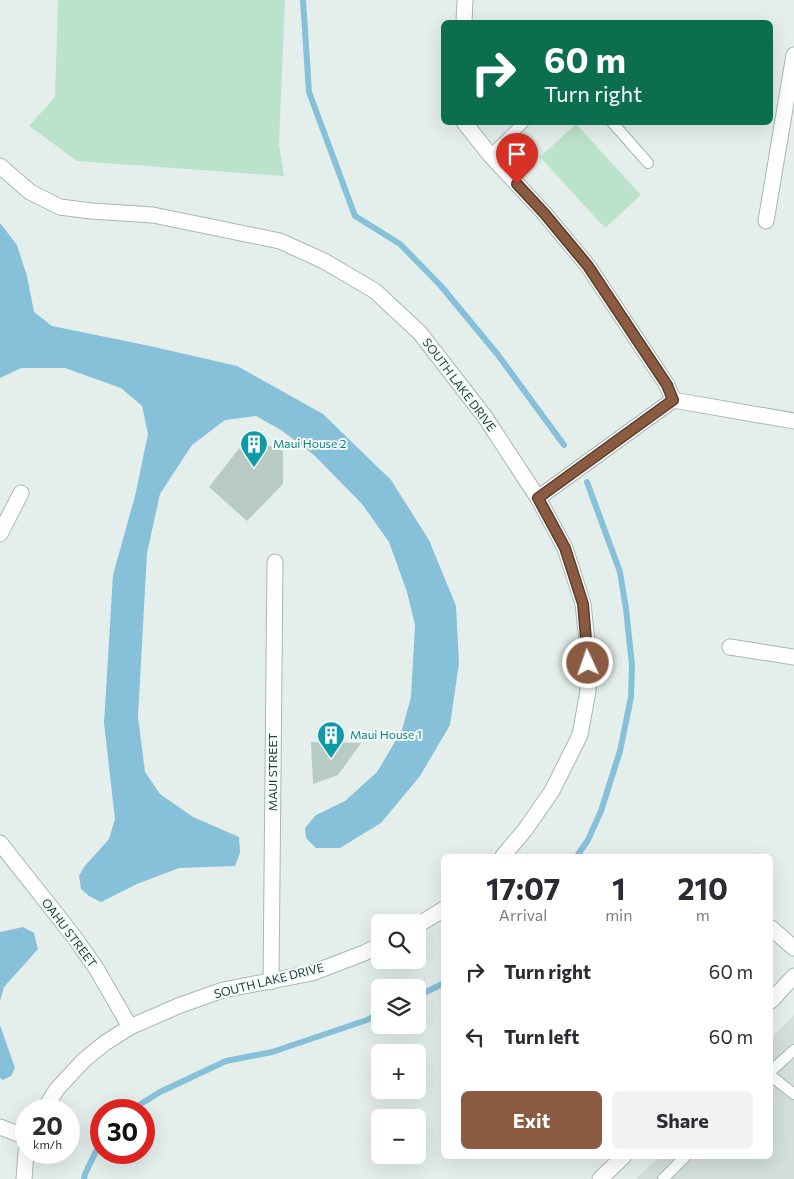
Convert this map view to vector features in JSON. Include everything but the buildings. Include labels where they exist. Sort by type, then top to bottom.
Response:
[{"type":"street","points":[[464,20],[465,0]]},
{"type":"street","points":[[766,222],[790,102],[794,55]]},
{"type":"street","points":[[466,125],[490,155],[544,213],[588,266],[667,385],[673,400]]},
{"type":"street","name":"SOUTH LAKE DRIVE","points":[[0,166],[30,192],[60,207],[153,215],[280,241],[324,261],[375,291],[426,341],[485,416],[538,498],[565,548],[583,604],[588,650],[588,690],[580,735],[552,791],[525,830],[504,854]]},
{"type":"street","points":[[538,498],[673,400],[794,421]]},
{"type":"street","points":[[0,534],[20,493]]},
{"type":"street","name":"MAUI STREET","points":[[271,982],[275,562]]},
{"type":"street","points":[[730,646],[794,657]]},
{"type":"street","name":"OAHU STREET","points":[[0,844],[75,938],[96,968],[130,1027]]},
{"type":"street","points":[[426,920],[441,911]]},
{"type":"street","points":[[773,930],[794,948]]},
{"type":"street","name":"SOUTH LAKE DRIVE","points":[[51,1099],[84,1060],[105,1043],[130,1027],[178,1006],[223,990],[312,973],[371,950]]},
{"type":"street","points":[[773,999],[794,976]]},
{"type":"street","points":[[0,1127],[15,1133]]},
{"type":"street","points":[[600,1179],[621,1159]]},
{"type":"street","points":[[24,1179],[25,1164]]},
{"type":"lane","points":[[490,155],[521,125]]},
{"type":"lane","points":[[615,125],[648,163]]},
{"type":"lane","points":[[773,1070],[794,1050]]},
{"type":"lane","points":[[773,1078],[794,1094]]},
{"type":"lane","points":[[663,1179],[683,1159]]},
{"type":"shaded area","points":[[794,1015],[794,1179],[636,1179],[657,1159],[773,1159],[773,1037]]},
{"type":"green space","points":[[58,0],[285,0],[279,144],[284,176],[77,161],[29,126],[55,97]]},
{"type":"green space","points":[[577,125],[641,195],[605,228],[540,157]]},
{"type":"water","points":[[0,223],[17,245],[27,276],[34,312],[52,326],[237,366],[323,414],[391,480],[429,540],[456,606],[459,663],[450,725],[420,776],[381,823],[340,848],[316,848],[306,838],[305,828],[316,815],[345,801],[377,772],[402,730],[411,697],[415,625],[407,592],[389,542],[362,504],[314,455],[281,430],[256,416],[225,420],[192,445],[160,494],[147,553],[138,717],[145,772],[160,794],[193,817],[239,837],[240,853],[235,866],[179,868],[137,884],[101,902],[89,896],[81,889],[79,876],[84,867],[109,839],[115,819],[104,723],[113,575],[135,496],[148,434],[142,406],[121,388],[65,368],[21,368],[0,378]]},
{"type":"water","points":[[23,927],[34,933],[38,949],[4,987],[0,1001],[0,932]]},
{"type":"water","points":[[0,1025],[15,1068],[11,1076],[3,1080],[0,1078]]},
{"type":"waterway","points":[[303,0],[309,92],[355,216],[400,244],[441,286],[498,355],[564,445]]},
{"type":"waterway","points":[[578,854],[588,840],[601,811],[620,751],[631,697],[632,665],[620,572],[587,482]]},
{"type":"waterway","points":[[426,992],[441,984]]},
{"type":"waterway","points":[[149,1099],[226,1061],[272,1052],[371,1018]]},
{"type":"waterway","points":[[84,1179],[90,1164]]},
{"type":"place","name":"Maui House 2","points":[[254,468]]},
{"type":"place","name":"Maui House 1","points":[[331,759]]},
{"type":"route","points":[[517,184],[588,266],[667,385],[673,400],[538,498],[565,548],[583,604],[588,663]]}]
